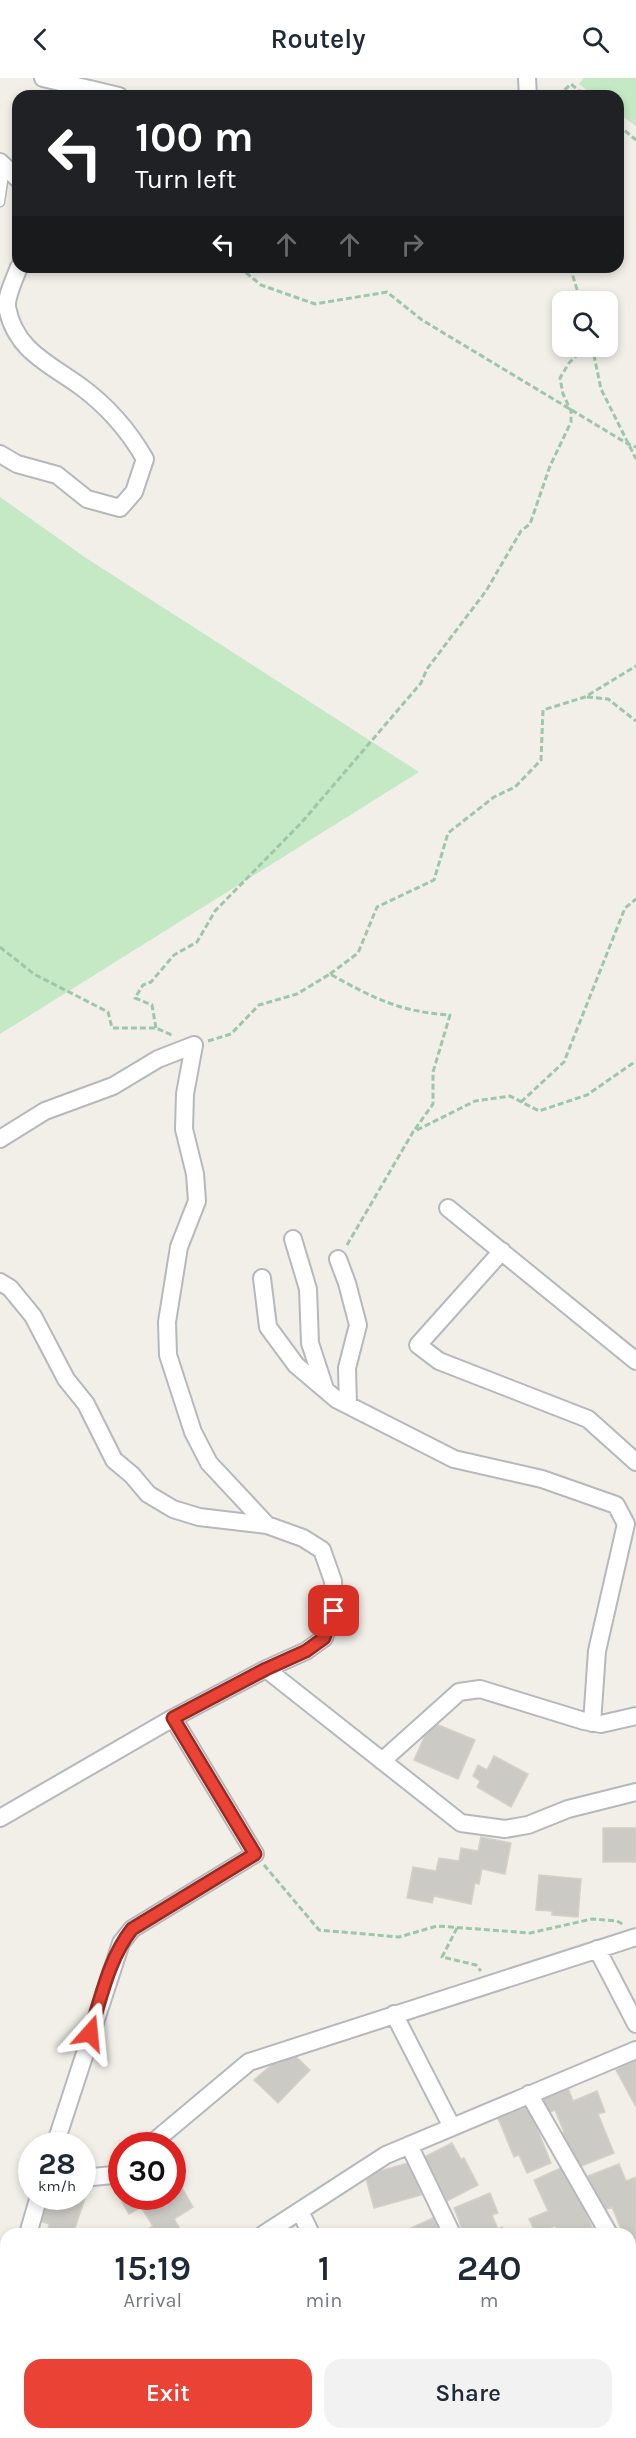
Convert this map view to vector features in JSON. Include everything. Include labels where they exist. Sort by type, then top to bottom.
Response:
[{"type":"street","points":[[43,78],[94,90]]},
{"type":"street","points":[[0,454],[17,464],[57,475],[87,499],[120,508],[134,492],[145,459],[132,435],[82,387],[36,358],[20,341],[7,305],[17,273]]},
{"type":"street","points":[[0,1139],[45,1111],[113,1086],[158,1059],[194,1045]]},
{"type":"street","points":[[194,1045],[185,1094],[184,1129],[195,1174],[197,1200],[179,1247],[167,1322],[168,1355],[193,1432],[209,1463],[267,1525]]},
{"type":"street","points":[[448,1208],[636,1361]]},
{"type":"street","points":[[293,1239],[308,1289],[310,1343],[326,1390]]},
{"type":"street","points":[[502,1251],[418,1345],[439,1361],[588,1419],[636,1461]]},
{"type":"street","points":[[338,1259],[358,1325],[347,1368],[348,1405]]},
{"type":"street","points":[[262,1278],[268,1327],[296,1365],[348,1405],[454,1459],[542,1479],[616,1505],[626,1524],[597,1651],[592,1723]]},
{"type":"street","points":[[0,1282],[10,1288],[33,1316],[66,1379],[86,1404],[114,1460],[148,1494],[173,1509],[199,1517],[267,1525],[303,1538],[322,1550],[333,1581],[334,1611],[324,1638],[306,1651],[266,1669],[173,1718],[0,1818]]},
{"type":"street","points":[[266,1669],[461,1823],[505,1829],[528,1825],[568,1809],[636,1792]]},
{"type":"street","points":[[381,1761],[459,1692],[480,1689],[592,1723],[602,1724],[636,1716]]},
{"type":"street","points":[[59,2132],[111,1966],[121,1943],[132,1929],[255,1854],[173,1718]]},
{"type":"street","points":[[166,2132],[249,2062],[597,1949],[631,1932]]},
{"type":"street","points":[[597,1949],[636,2024]]},
{"type":"street","points":[[394,2014],[452,2127]]},
{"type":"street","points":[[273,2228],[386,2155],[636,2049]]},
{"type":"street","points":[[529,2094],[606,2228]]},
{"type":"street","points":[[409,2145],[449,2228]]},
{"type":"street","points":[[30,2228],[35,2210]]},
{"type":"street","points":[[300,2211],[308,2228]]},
{"type":"lane","points":[[0,202],[8,170]]},
{"type":"path","points":[[564,90],[570,84],[578,90]]},
{"type":"path","points":[[624,130],[636,140]]},
{"type":"path","points":[[246,273],[261,285],[315,304],[387,292],[422,320],[636,447]]},
{"type":"path","points":[[572,273],[578,291]]},
{"type":"path","points":[[156,1028],[152,1005],[135,998],[143,985],[151,982],[174,955],[197,942],[215,911],[302,822],[421,683],[427,669],[486,591],[521,531],[530,524],[550,466],[570,422],[572,411],[563,394],[560,378],[575,357]]},
{"type":"path","points":[[594,357],[601,389],[636,459]]},
{"type":"path","points":[[0,947],[34,974],[108,1012],[112,1028],[156,1028],[194,1045],[231,1034],[259,1005],[297,994],[330,974],[358,953],[377,907],[434,880],[448,832],[494,797],[515,788],[541,760],[543,710],[585,697],[636,666]]},
{"type":"path","points":[[585,697],[608,699],[636,721]]},
{"type":"path","points":[[521,1102],[564,1062],[625,908],[636,899]]},
{"type":"path","points":[[330,974],[372,998],[416,1013],[450,1015],[433,1072],[433,1104],[412,1131],[338,1259]]},
{"type":"path","points":[[412,1131],[475,1101],[510,1096],[539,1111],[587,1095],[636,1061]]},
{"type":"path","points":[[255,1854],[319,1930],[399,1937],[436,1926],[530,1933],[592,1919],[617,1921],[631,1932]]},
{"type":"path","points":[[457,1928],[442,1957],[476,1965],[491,1983]]},
{"type":"green space","points":[[584,78],[636,78],[636,126],[624,117],[624,90],[587,90],[579,84]]},
{"type":"green space","points":[[0,497],[86,558],[419,772],[0,1034]]},
{"type":"building","points":[[431,1722],[475,1740],[458,1779],[414,1760]]},
{"type":"building","points":[[494,1756],[528,1774],[511,1807],[477,1787],[480,1781],[473,1776],[478,1765],[487,1770]]},
{"type":"building","points":[[603,1828],[636,1828],[636,1862],[603,1862]]},
{"type":"building","points":[[481,1837],[511,1843],[505,1874],[482,1869],[479,1884],[475,1883],[471,1904],[434,1896],[432,1903],[407,1898],[413,1867],[436,1871],[439,1858],[459,1861],[461,1848],[478,1851]]},
{"type":"building","points":[[539,1875],[581,1879],[578,1917],[552,1915],[552,1911],[536,1910]]},
{"type":"building","points":[[289,2050],[310,2070],[278,2103],[254,2080]]},
{"type":"building","points":[[636,2059],[636,2107],[616,2070]]},
{"type":"building","points":[[568,2088],[573,2101],[597,2091],[605,2112],[598,2114],[614,2153],[574,2169],[559,2133],[564,2132],[555,2110],[547,2113],[541,2099]]},
{"type":"building","points":[[528,2106],[551,2163],[527,2173],[519,2155],[514,2157],[498,2118]]},
{"type":"building","points":[[452,2143],[461,2159],[464,2158],[478,2185],[447,2201],[433,2173],[430,2174],[422,2158]]},
{"type":"building","points":[[412,2162],[421,2195],[374,2208],[365,2175]]},
{"type":"building","points":[[619,2164],[626,2181],[636,2177],[636,2228],[621,2228],[612,2207],[602,2211],[588,2176]]},
{"type":"building","points":[[565,2166],[592,2228],[556,2228],[555,2226],[533,2228],[529,2219],[548,2211],[534,2180]]},
{"type":"building","points":[[490,2193],[498,2213],[492,2215],[498,2228],[462,2228],[454,2208]]},
{"type":"building","points":[[186,2195],[193,2207],[174,2219],[179,2228],[150,2228],[153,2226],[143,2210],[186,2210]]},
{"type":"building","points":[[44,2210],[81,2210],[75,2228],[48,2228],[49,2224],[40,2221]]},
{"type":"building","points":[[433,2218],[437,2228],[411,2228]]},
{"type":"route","points":[[90,2033],[111,1966],[121,1943],[132,1929],[255,1854],[173,1718],[266,1669],[306,1651],[324,1638],[334,1611]]}]
